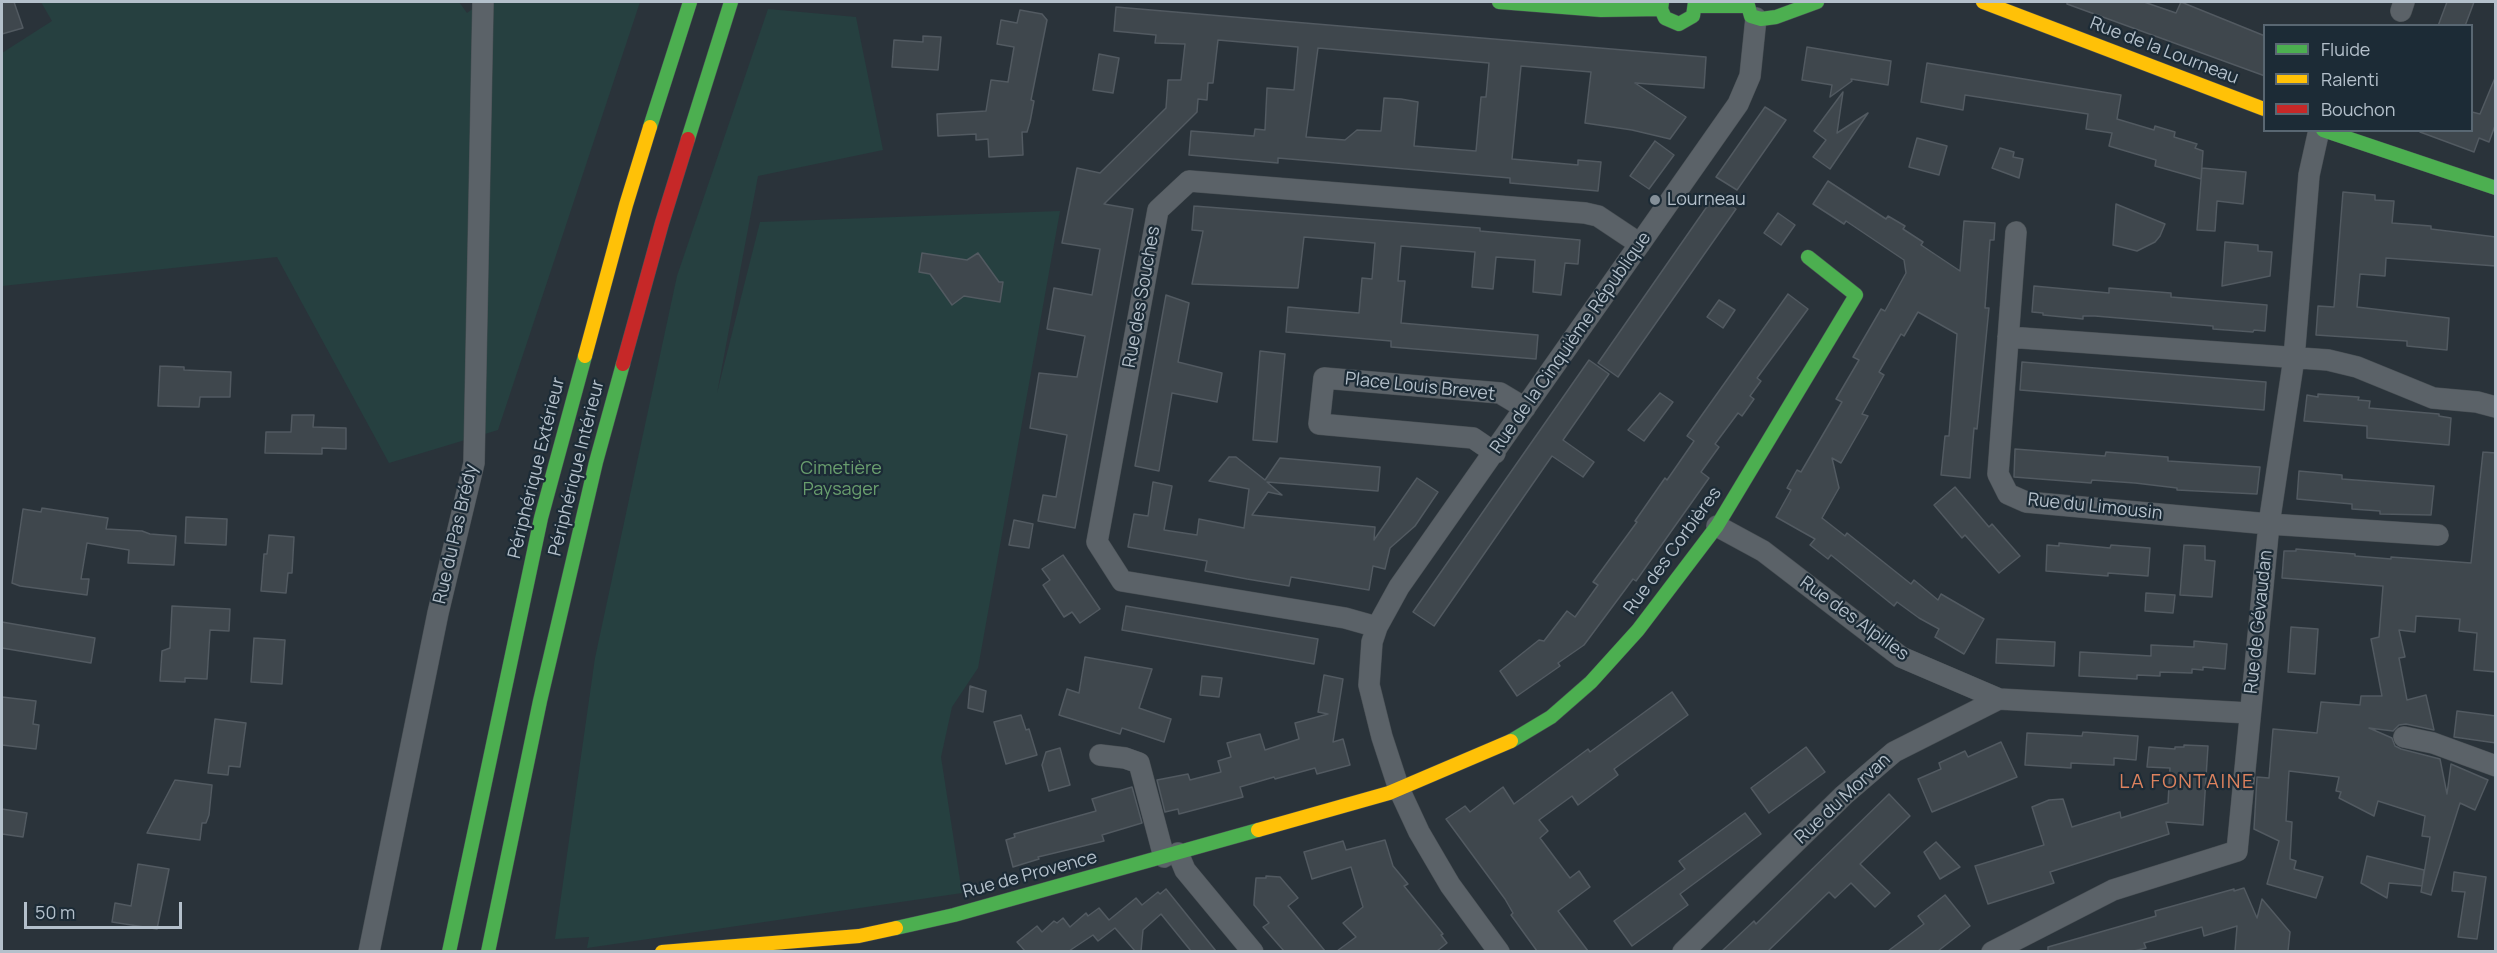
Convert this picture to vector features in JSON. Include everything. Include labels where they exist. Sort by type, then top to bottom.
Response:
[{"type":"main road","name":"Périphérique Extérieur","points":[[449,951],[541,518],[626,205],[690,2]]},
{"type":"main road","name":"Périphérique Intérieur","points":[[488,951],[540,701],[593,474],[662,223],[731,2]]},
{"type":"main road","points":[[1499,2],[1600,10],[1661,5],[1669,22],[1679,24],[1689,20],[1695,4],[1750,9],[1776,17],[1817,2]]},
{"type":"main road","name":"Rue de la Lourneau","points":[[1983,2],[2263,108]]},
{"type":"main road","points":[[2327,132],[2496,188]]},
{"type":"main road","name":"Rue des Corbières","points":[[1400,789],[1505,745],[1551,717],[1591,682],[1638,630],[1717,526],[1856,295],[1808,257]]},
{"type":"main road","name":"Rue de Provence","points":[[662,951],[859,936],[954,915],[1400,789]]},
{"type":"street","name":"Rue du Pas Brédy","points":[[369,951],[438,613],[474,464],[483,2]]},
{"type":"street","name":"Rue de la Cinquième République","points":[[1499,951],[1450,885],[1419,832],[1400,789],[1379,729],[1369,685],[1372,642],[1377,627],[1399,587],[1738,104],[1750,76],[1750,9]]},
{"type":"street","name":"Rue de Gévaudan","points":[[1992,951],[2113,890],[2237,851],[2249,713],[2270,524],[2294,358],[2309,174],[2320,132]]},
{"type":"street","name":"Rue des Souches","points":[[1377,627],[1345,618],[1122,581],[1097,542],[1158,210],[1189,181],[1585,213],[1598,216],[1640,244]]},
{"type":"street","name":"Rue du Limousin","points":[[2016,232],[1998,474],[2007,494],[2026,502],[2270,524],[2438,535]]},
{"type":"street","points":[[2008,337],[2328,360],[2357,367],[2433,399],[2477,402],[2496,407]]},
{"type":"street","name":"Place Louis Brevet","points":[[1495,453],[1473,438],[1319,424],[1324,378],[1500,393],[1525,408]]},
{"type":"street","name":"Rue des Alpilles","points":[[1717,526],[1763,551],[1901,657],[1999,699]]},
{"type":"street","name":"Rue du Morvan","points":[[1683,951],[1844,795],[1894,752],[1999,699],[2249,713]]},
{"type":"street","points":[[2404,737],[2433,743],[2496,766]]},
{"type":"street","points":[[1100,755],[1125,758],[1138,763],[1171,855],[1253,951]]},
{"type":"green space","points":[[41,2],[459,2],[467,13],[482,2],[640,2],[498,430],[389,463],[277,257],[2,286],[2,53],[52,21]]},
{"type":"green space","name":"Cimetière Paysager","points":[[768,9],[856,17],[883,150],[758,176],[717,393],[760,222],[1060,211],[978,668],[952,707],[941,757],[962,893],[587,948],[589,937],[555,939],[595,658],[677,276]]},
{"type":"building","points":[[2,2],[14,2],[23,28],[2,34]]},
{"type":"building","points":[[2067,2],[2144,2],[2176,13],[2181,2],[2263,35],[2263,75],[2067,4]]},
{"type":"building","points":[[2447,2],[2474,2],[2466,24],[2439,24]]},
{"type":"building","points":[[1116,7],[1706,57],[1704,88],[1635,83],[1686,117],[1670,139],[1632,130],[1585,123],[1591,72],[1521,66],[1512,159],[1578,165],[1578,160],[1601,162],[1598,191],[1510,183],[1510,178],[1278,158],[1278,163],[1189,155],[1191,131],[1254,136],[1255,129],[1265,130],[1267,88],[1294,90],[1298,47],[1218,40],[1213,83],[1208,83],[1207,100],[1198,99],[1197,112],[1104,204],[1133,209],[1075,528],[1038,521],[1043,495],[1056,497],[1067,435],[1030,428],[1039,373],[1077,377],[1085,336],[1047,329],[1054,288],[1092,295],[1100,249],[1062,243],[1077,168],[1100,173],[1166,108],[1168,80],[1181,80],[1185,44],[1155,43],[1156,35],[1114,31]],"holes":[[[1318,48],[1489,63],[1486,97],[1481,97],[1476,151],[1414,146],[1418,102],[1401,99],[1384,98],[1381,131],[1357,130],[1345,140],[1306,137]]]},
{"type":"building","points":[[1020,10],[1042,14],[1047,20],[1031,100],[1034,101],[1030,122],[1027,132],[1022,132],[1023,155],[989,157],[988,139],[976,140],[976,134],[938,136],[937,114],[986,111],[991,80],[1008,82],[1014,47],[997,44],[1001,20],[1017,23]]},
{"type":"building","points":[[923,36],[941,37],[938,70],[892,67],[894,40],[923,42]]},
{"type":"building","points":[[1807,47],[1891,61],[1888,85],[1851,79],[1852,81],[1830,97],[1832,85],[1802,80]]},
{"type":"building","points":[[1099,54],[1119,58],[1113,93],[1093,90]]},
{"type":"building","points":[[1927,63],[2121,95],[2117,119],[2154,130],[2155,126],[2175,132],[2174,137],[2197,144],[2195,148],[2203,151],[2201,179],[2155,166],[2156,160],[2109,146],[2112,133],[2086,129],[2088,114],[1965,95],[1963,110],[1921,102]]},
{"type":"building","points":[[2495,78],[2496,123],[2489,142],[2479,138],[2474,152],[2420,132],[2473,132],[2473,112],[2480,114]]},
{"type":"building","points":[[1843,92],[1837,133],[1868,113],[1830,169],[1813,157],[1826,140],[1814,131]]},
{"type":"building","points":[[1765,107],[1786,120],[1737,190],[1716,177]]},
{"type":"building","points":[[1917,138],[1947,146],[1939,175],[1909,167]]},
{"type":"building","points":[[1655,141],[1674,155],[1649,189],[1630,176]]},
{"type":"building","points":[[2000,148],[2014,152],[2013,157],[2023,159],[2019,178],[1992,168]]},
{"type":"building","points":[[2202,168],[2246,172],[2243,204],[2217,201],[2215,231],[2197,230]]},
{"type":"building","points":[[1828,181],[1886,219],[1888,216],[1905,226],[1903,229],[1923,242],[1921,245],[1960,271],[1964,221],[1995,223],[1994,240],[1990,240],[1985,308],[1989,308],[1970,478],[1941,475],[1945,436],[1949,436],[1957,334],[1918,312],[1904,336],[1901,334],[1879,372],[1884,375],[1862,414],[1868,416],[1841,463],[1832,458],[1839,488],[1822,518],[1845,536],[1847,533],[1911,584],[1914,580],[1938,600],[1941,594],[1984,619],[1964,654],[1935,637],[1939,629],[1897,602],[1894,606],[1831,555],[1828,559],[1810,545],[1815,539],[1776,517],[1791,490],[1787,488],[1797,470],[1801,472],[1842,402],[1836,399],[1859,360],[1853,357],[1881,309],[1885,311],[1906,273],[1904,260],[1846,221],[1844,224],[1813,204]]},
{"type":"building","points":[[2343,192],[2375,195],[2375,200],[2394,201],[2392,223],[2431,226],[2431,229],[2496,237],[2496,266],[2386,258],[2385,276],[2360,274],[2357,307],[2449,318],[2447,350],[2407,346],[2407,341],[2316,335],[2318,306],[2334,307]]},
{"type":"building","points":[[1715,195],[1736,209],[1618,377],[1598,363]]},
{"type":"building","points":[[2116,204],[2165,224],[2155,242],[2137,251],[2113,245]]},
{"type":"building","points":[[1194,206],[1480,228],[1480,231],[1580,240],[1578,264],[1565,263],[1561,295],[1533,292],[1535,260],[1496,257],[1493,289],[1472,287],[1475,252],[1401,246],[1398,281],[1405,281],[1401,323],[1538,335],[1536,359],[1391,347],[1391,341],[1286,332],[1288,307],[1359,313],[1362,278],[1372,279],[1375,243],[1304,237],[1298,288],[1192,284],[1203,231],[1192,230]]},
{"type":"building","points":[[1778,213],[1795,225],[1781,245],[1764,233]]},
{"type":"building","points":[[2225,242],[2258,245],[2258,251],[2272,252],[2270,276],[2222,286]]},
{"type":"building","points":[[922,253],[967,260],[978,253],[999,282],[1003,282],[1000,302],[964,296],[952,305],[930,274],[919,272]]},
{"type":"building","points":[[2034,286],[2109,293],[2109,288],[2171,293],[2171,297],[2267,305],[2265,331],[2213,329],[2213,326],[2095,316],[2083,316],[2083,319],[2043,315],[2043,313],[2032,312]]},
{"type":"building","points":[[1788,294],[1808,309],[1757,378],[1761,381],[1750,396],[1754,399],[1742,416],[1738,413],[1715,444],[1719,447],[1701,472],[1709,478],[1636,581],[1633,579],[1584,645],[1558,663],[1560,666],[1517,696],[1500,671],[1539,640],[1544,641],[1567,611],[1575,617],[1598,585],[1593,582],[1637,522],[1635,521],[1665,478],[1667,480],[1694,441],[1687,436]]},
{"type":"building","points":[[1166,295],[1189,303],[1178,362],[1222,373],[1217,402],[1172,393],[1159,471],[1135,466]]},
{"type":"building","points":[[1719,300],[1735,310],[1723,328],[1707,317]]},
{"type":"building","points":[[1260,351],[1285,354],[1277,442],[1253,440]]},
{"type":"building","points":[[1589,360],[1609,374],[1563,440],[1594,462],[1583,477],[1552,456],[1434,626],[1413,612]]},
{"type":"building","points":[[2022,362],[2266,382],[2264,410],[2020,390]]},
{"type":"building","points":[[160,366],[184,367],[184,370],[231,372],[230,397],[200,397],[199,407],[158,406]]},
{"type":"building","points":[[1660,393],[1673,402],[1644,441],[1628,430]]},
{"type":"building","points":[[2318,394],[2359,397],[2358,400],[2370,401],[2369,408],[2439,414],[2439,416],[2451,418],[2449,445],[2367,438],[2367,426],[2304,421],[2307,395],[2318,397]]},
{"type":"building","points":[[292,415],[314,415],[313,427],[346,428],[346,449],[322,448],[322,454],[265,453],[266,432],[291,432]]},
{"type":"building","points":[[2015,449],[2105,456],[2106,452],[2168,457],[2168,461],[2260,467],[2257,494],[2177,490],[2177,488],[2135,483],[2092,480],[2091,483],[2014,477]]},
{"type":"building","points":[[2483,452],[2496,453],[2496,672],[2474,670],[2477,633],[2459,631],[2460,619],[2416,616],[2415,632],[2399,630],[2405,657],[2399,658],[2407,700],[2426,695],[2434,730],[2406,724],[2399,725],[2393,731],[2369,728],[2392,738],[2395,746],[2401,749],[2440,759],[2447,794],[2451,764],[2488,780],[2475,810],[2460,803],[2431,895],[2421,892],[2430,837],[2422,836],[2425,816],[2378,801],[2374,816],[2339,798],[2341,792],[2336,791],[2339,777],[2289,771],[2286,821],[2292,822],[2290,859],[2296,861],[2294,869],[2323,877],[2316,898],[2267,884],[2279,841],[2254,829],[2257,777],[2269,778],[2273,729],[2317,733],[2321,702],[2360,705],[2361,696],[2382,696],[2371,639],[2379,637],[2383,586],[2282,578],[2284,551],[2296,551],[2296,549],[2391,559],[2391,557],[2471,563]]},
{"type":"building","points":[[1229,457],[1236,457],[1265,480],[1280,458],[1380,467],[1378,491],[1267,482],[1282,495],[1268,492],[1252,515],[1375,527],[1374,540],[1417,478],[1438,492],[1415,526],[1390,548],[1385,569],[1373,566],[1369,590],[1291,577],[1289,586],[1247,579],[1205,571],[1207,561],[1128,547],[1134,514],[1148,516],[1153,482],[1172,486],[1164,530],[1197,535],[1199,519],[1244,528],[1249,489],[1209,481]]},
{"type":"building","points":[[2299,471],[2342,475],[2342,479],[2434,486],[2431,515],[2380,514],[2380,511],[2352,509],[2352,504],[2297,499]]},
{"type":"building","points":[[1955,487],[1989,527],[1992,524],[2020,556],[1999,573],[1965,535],[1962,538],[1934,505]]},
{"type":"building","points":[[42,508],[108,518],[106,529],[176,536],[174,565],[128,563],[129,550],[87,543],[81,579],[89,579],[87,595],[12,583],[23,509],[41,512]]},
{"type":"building","points":[[186,517],[227,519],[226,545],[185,543]]},
{"type":"building","points":[[1014,520],[1033,524],[1029,548],[1009,545]]},
{"type":"building","points":[[269,535],[294,537],[292,573],[288,573],[286,593],[261,591],[264,554],[267,554]]},
{"type":"building","points":[[2059,543],[2110,548],[2111,545],[2150,548],[2148,576],[2108,573],[2108,576],[2046,571],[2047,545],[2059,546]]},
{"type":"building","points":[[2184,545],[2205,546],[2205,560],[2215,561],[2212,597],[2180,595]]},
{"type":"building","points":[[1063,555],[1100,609],[1080,623],[1072,612],[1064,617],[1043,585],[1050,580],[1042,569]]},
{"type":"building","points":[[2146,593],[2175,595],[2173,613],[2145,611]]},
{"type":"building","points":[[172,606],[230,609],[229,631],[210,630],[207,679],[185,678],[185,682],[160,681],[162,651],[170,648]]},
{"type":"building","points":[[1126,606],[1318,639],[1314,664],[1122,630]]},
{"type":"building","points":[[2,622],[95,638],[91,663],[2,648]]},
{"type":"building","points":[[2291,627],[2318,629],[2315,674],[2288,672]]},
{"type":"building","points":[[254,638],[285,640],[282,684],[251,682]]},
{"type":"building","points":[[1997,639],[2055,642],[2054,666],[1996,663]]},
{"type":"building","points":[[2194,641],[2227,644],[2225,669],[2203,667],[2203,670],[2192,669],[2192,673],[2160,672],[2160,676],[2137,675],[2137,679],[2079,676],[2080,652],[2151,656],[2151,645],[2194,647]]},
{"type":"building","points":[[1085,657],[1152,669],[1139,708],[1171,719],[1164,742],[1122,728],[1120,734],[1059,715],[1067,689],[1079,693]]},
{"type":"building","points":[[1324,675],[1343,679],[1333,742],[1343,739],[1350,765],[1317,774],[1315,768],[1275,779],[1274,777],[1240,787],[1243,797],[1179,814],[1178,809],[1165,812],[1157,780],[1188,774],[1190,780],[1221,772],[1218,761],[1231,757],[1227,743],[1260,734],[1265,750],[1299,739],[1295,723],[1328,714],[1318,712]]},
{"type":"building","points":[[1202,676],[1222,678],[1219,697],[1200,695]]},
{"type":"building","points":[[970,686],[986,691],[983,712],[968,708]]},
{"type":"building","points":[[1672,692],[1688,715],[1614,769],[1618,775],[1578,805],[1572,796],[1539,820],[1548,831],[1540,838],[1570,878],[1579,871],[1590,887],[1558,911],[1588,951],[1537,951],[1511,915],[1513,913],[1505,899],[1446,819],[1465,806],[1470,812],[1503,787],[1514,804],[1588,749],[1590,752]]},
{"type":"building","points":[[2,697],[36,701],[33,724],[39,725],[36,749],[2,745]]},
{"type":"building","points":[[2457,711],[2496,716],[2496,743],[2454,737]]},
{"type":"building","points":[[1021,715],[1026,730],[1029,729],[1037,755],[1006,764],[994,722]]},
{"type":"building","points":[[215,719],[246,723],[240,767],[229,766],[228,775],[208,773]]},
{"type":"building","points":[[2083,732],[2138,736],[2136,760],[2114,758],[2114,765],[2071,763],[2071,768],[2025,765],[2027,733],[2082,736]]},
{"type":"building","points":[[2001,742],[2017,777],[1932,812],[1918,779],[1941,769],[1939,763],[1965,751],[1968,757]]},
{"type":"building","points":[[2184,745],[2208,746],[2203,825],[2166,822],[2169,834],[2050,872],[2054,883],[1988,904],[1975,866],[2044,845],[2032,807],[2049,800],[2063,799],[2072,827],[2120,812],[2121,818],[2168,803],[2170,768],[2147,767],[2149,747],[2175,749],[2175,747],[2184,747]]},
{"type":"building","points":[[1806,747],[1825,772],[1769,813],[1751,788]]},
{"type":"building","points":[[1060,748],[1070,785],[1049,791],[1042,765],[1046,752]]},
{"type":"building","points":[[175,780],[212,785],[209,815],[206,823],[202,823],[200,840],[147,833]]},
{"type":"building","points":[[1132,787],[1142,823],[1102,835],[1104,841],[1038,857],[1039,859],[1013,867],[1006,840],[1015,837],[1014,834],[1096,811],[1092,799]]},
{"type":"building","points":[[1889,794],[1910,816],[1860,864],[1890,893],[1875,907],[1851,883],[1835,898],[1829,892],[1768,951],[1722,951],[1754,921],[1756,924]]},
{"type":"building","points":[[2,809],[27,813],[23,837],[2,834]]},
{"type":"building","points":[[1745,813],[1761,834],[1680,894],[1688,905],[1632,946],[1614,921],[1685,869],[1679,861]]},
{"type":"building","points":[[1385,840],[1393,866],[1408,884],[1404,886],[1443,934],[1441,935],[1447,943],[1437,951],[1337,951],[1356,937],[1343,923],[1363,907],[1351,867],[1312,879],[1304,852],[1343,841],[1346,850]]},
{"type":"building","points":[[1936,842],[1960,867],[1940,879],[1924,852]]},
{"type":"building","points":[[2367,856],[2424,870],[2422,886],[2389,883],[2387,898],[2361,883]]},
{"type":"building","points":[[138,864],[169,869],[157,929],[112,922],[115,903],[131,906]]},
{"type":"building","points":[[2454,872],[2486,877],[2477,939],[2458,937],[2465,892],[2452,891]]},
{"type":"building","points":[[1266,876],[1280,877],[1298,898],[1288,906],[1325,951],[1284,951],[1263,927],[1269,923],[1254,905],[1254,901],[1256,878],[1266,878]]},
{"type":"building","points":[[2244,888],[2257,918],[2262,899],[2290,932],[2288,951],[2235,951],[2237,926],[2204,936],[2202,927],[2144,943],[2146,948],[2134,951],[2048,951],[2048,947],[2156,916],[2155,911]]},
{"type":"building","points":[[1166,889],[1216,951],[1191,951],[1161,914],[1143,930],[1141,951],[1135,951],[1115,928],[1098,941],[1093,935],[1069,951],[1025,951],[1017,942],[1037,926],[1042,932],[1054,921],[1057,923],[1063,918],[1070,927],[1086,913],[1088,916],[1099,908],[1109,920],[1136,898],[1142,905],[1158,892],[1160,894]]},
{"type":"building","points":[[1945,895],[1970,926],[1938,951],[1888,951],[1924,924],[1918,916]]},
{"type":"traffic: fast","points":[[650,127],[690,2]]},
{"type":"traffic: fast","points":[[688,139],[731,2]]},
{"type":"traffic: fast","points":[[1499,2],[1601,10],[1661,9]]},
{"type":"traffic: fast","points":[[1662,2],[1661,9],[1665,18],[1679,24],[1693,16],[1695,2]]},
{"type":"traffic: fast","points":[[1747,2],[1751,16],[1761,19],[1776,17],[1817,2]]},
{"type":"traffic: fast","points":[[1696,6],[1747,6]]},
{"type":"traffic: fast","points":[[2329,132],[2496,188]]},
{"type":"traffic: fast","points":[[1511,741],[1551,717],[1591,682],[1638,630],[1717,526],[1856,295],[1808,257]]},
{"type":"traffic: fast","points":[[449,952],[541,518],[585,356]]},
{"type":"traffic: fast","points":[[488,952],[540,701],[596,462],[623,364]]},
{"type":"traffic: fast","points":[[896,928],[954,915],[1258,830]]},
{"type":"traffic: slow","points":[[1983,2],[2263,109]]},
{"type":"traffic: slow","points":[[585,356],[650,127]]},
{"type":"traffic: slow","points":[[1258,830],[1389,793],[1511,741]]},
{"type":"traffic: slow","points":[[662,952],[859,936],[896,928]]},
{"type":"traffic: jam","points":[[623,364],[688,139]]},
{"type":"place","name":"Lourneau","points":[[1655,200]]},
{"type":"district","name":"LA FONTAINE","points":[[2187,782]]}]
